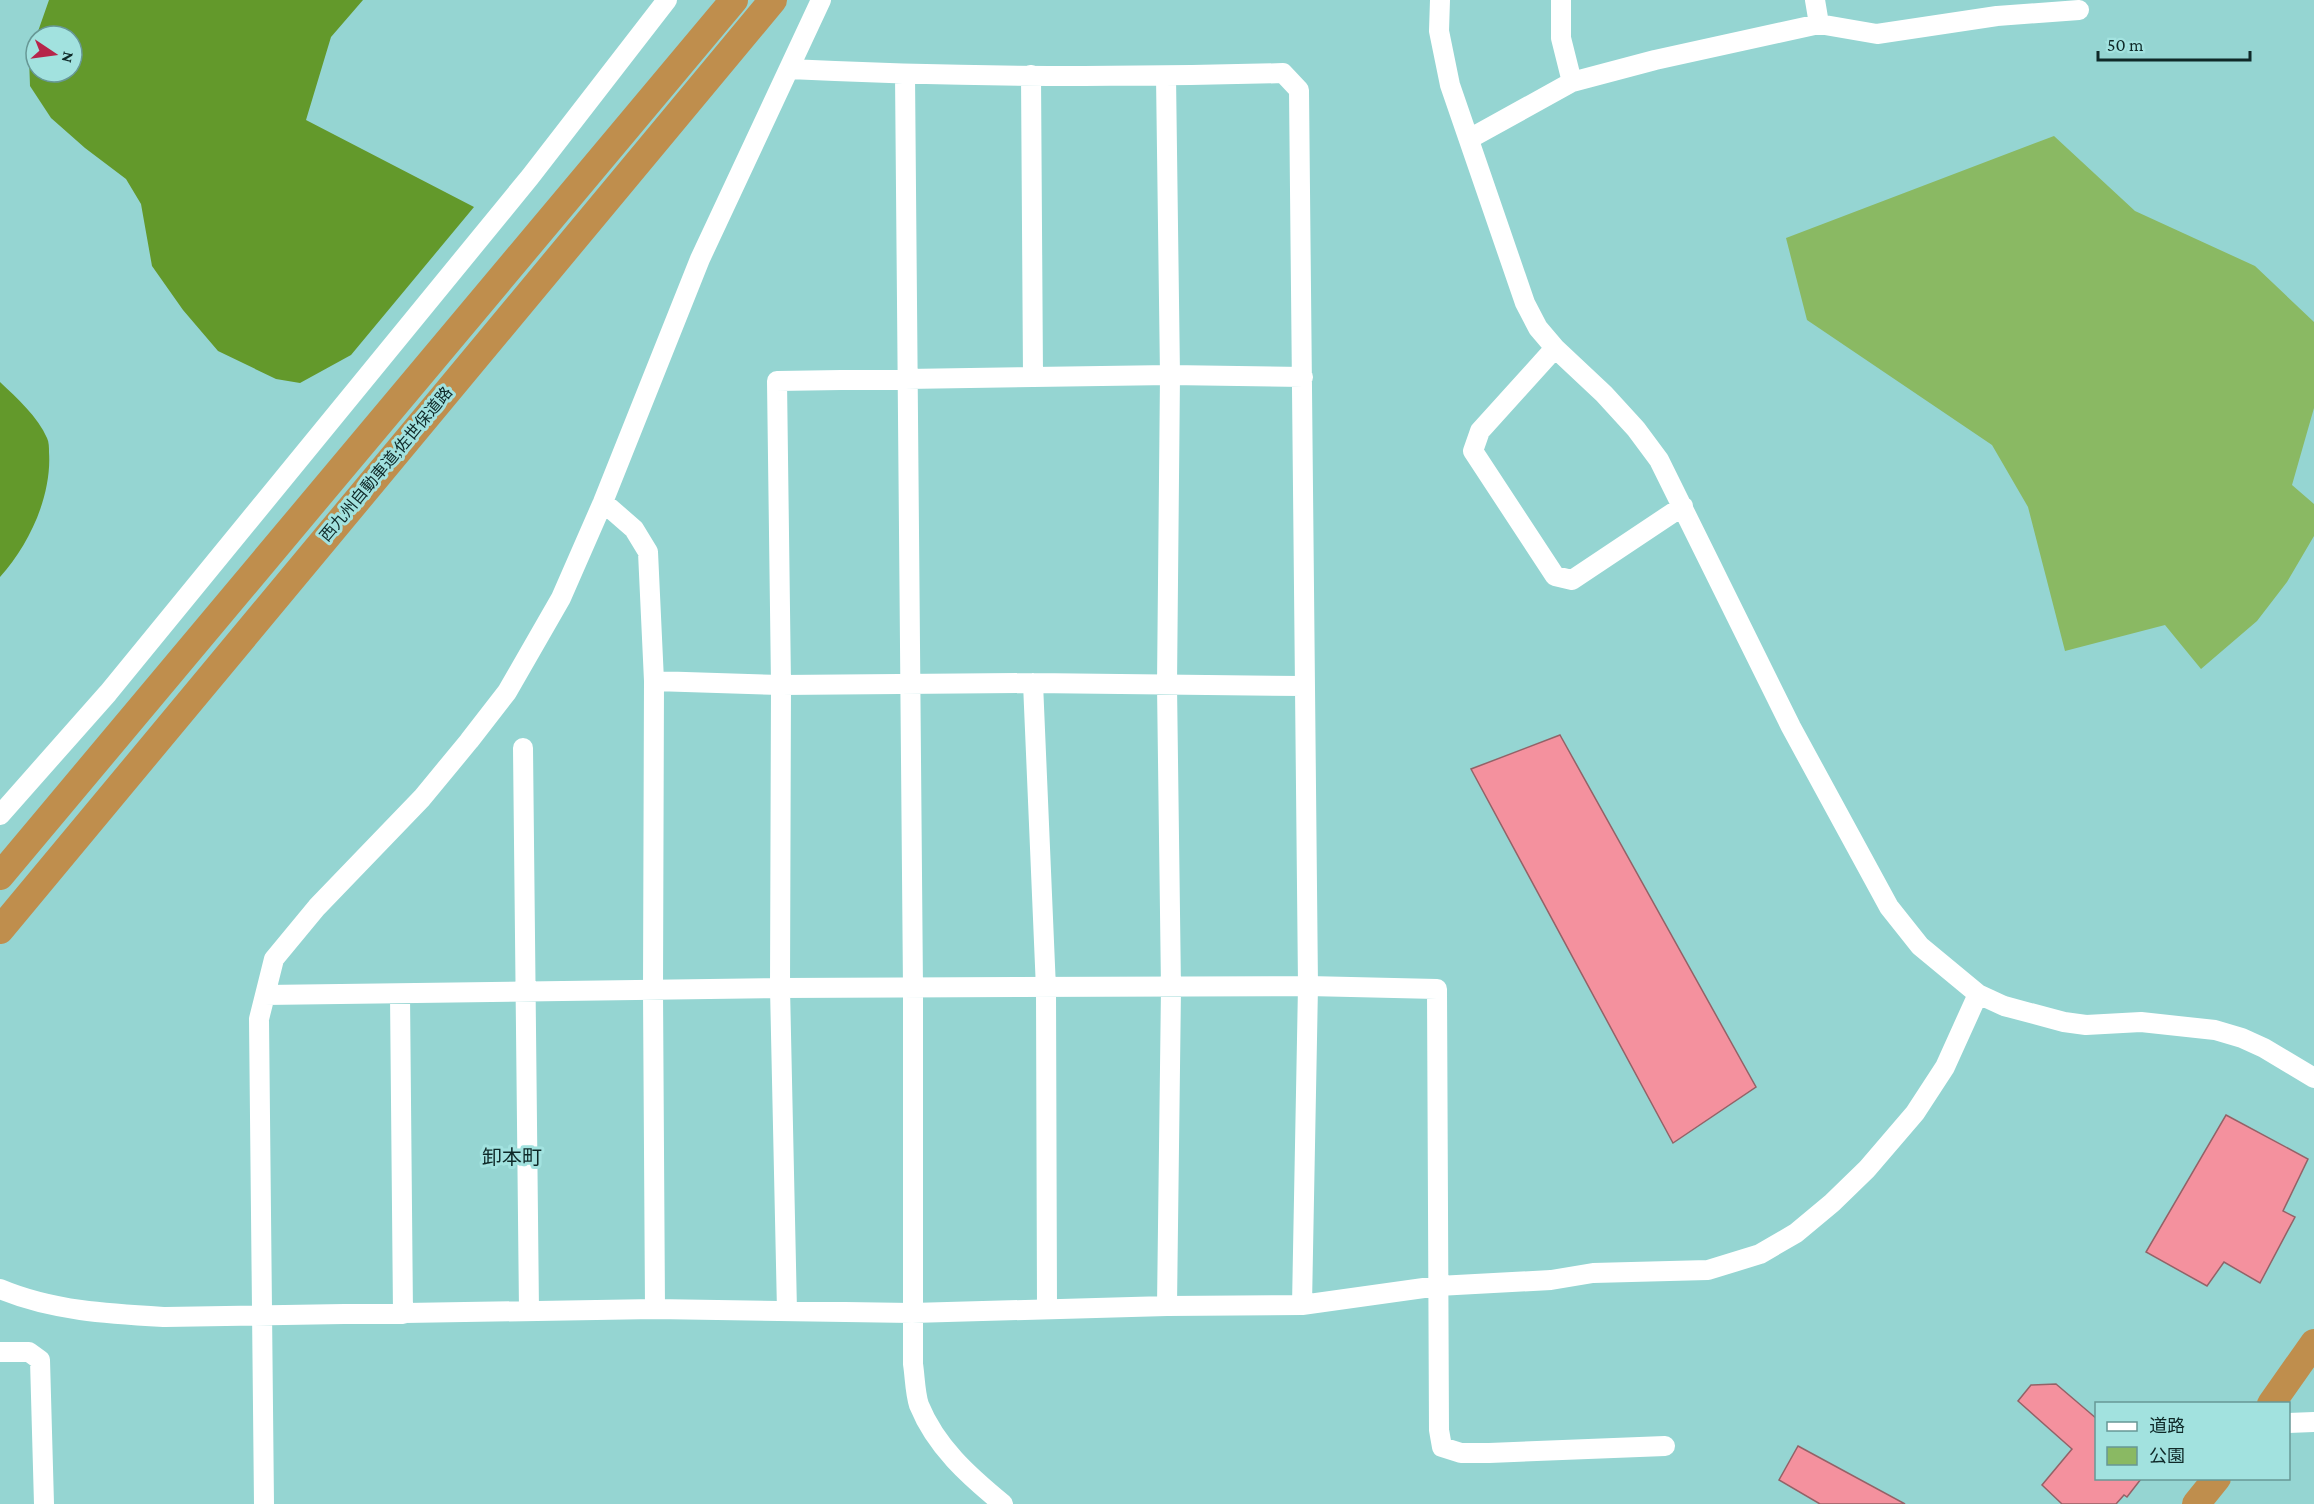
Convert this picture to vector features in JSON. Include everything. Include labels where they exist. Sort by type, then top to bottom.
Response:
[{"type":"highway","name":"西九州自動車道;佐世保道路","points":[[0,876],[734,0]]},
{"type":"highway","name":"西九州自動車道;佐世保道路","points":[[0,930],[772,0]]},
{"type":"highway","points":[[2273,1402],[2312,1354]]},
{"type":"highway","points":[[2196,1504],[2216,1480]]},
{"type":"street","points":[[0,815],[108,693],[515,196],[667,0]]},
{"type":"street","points":[[264,1504],[264,1315],[259,1019],[274,959],[317,907],[422,798],[507,692],[561,598],[603,502],[700,259],[821,0]]},
{"type":"street","points":[[1440,0],[1439,31],[1450,85],[1525,303],[1538,328],[1555,348],[1604,394],[1636,429],[1659,460],[1791,727],[1889,907],[1920,946],[1978,994],[2004,1006],[2064,1022],[2086,1025],[2141,1022],[2215,1030],[2242,1038],[2264,1048],[2314,1078]]},
{"type":"street","points":[[1561,0],[1561,38],[1572,82]]},
{"type":"street","points":[[1815,0],[1819,24]]},
{"type":"street","points":[[1469,139],[1572,82],[1654,60],[1819,24],[1876,34],[1998,16],[2079,10]]},
{"type":"street","points":[[789,69],[905,74],[1166,76],[1283,73],[1299,90],[1303,377],[1303,686],[1308,986],[1302,1305]]},
{"type":"street","points":[[905,74],[913,988],[913,1364],[918,1404],[938,1441],[969,1476],[1003,1504]]},
{"type":"street","points":[[1031,75],[1033,377]]},
{"type":"street","points":[[1166,76],[1170,375],[1167,685],[1171,988],[1167,1306]]},
{"type":"street","points":[[1555,348],[1480,431],[1473,451],[1555,576],[1572,580],[1683,506]]},
{"type":"street","points":[[787,1311],[780,988],[781,685],[777,381],[1170,375],[1303,377]]},
{"type":"street","points":[[603,502],[634,529],[648,552],[654,681],[655,1309]]},
{"type":"street","points":[[654,681],[781,685],[1033,683],[1303,686]]},
{"type":"street","points":[[1033,683],[1046,988],[1047,1308]]},
{"type":"street","points":[[523,748],[529,1311]]},
{"type":"street","points":[[265,995],[653,992],[780,988],[1308,986],[1437,989],[1439,1430],[1442,1447],[1461,1453],[1489,1453],[1665,1446]]},
{"type":"street","points":[[400,994],[403,1314]]},
{"type":"street","points":[[0,1290],[16,1296],[91,1312],[165,1317],[655,1309],[912,1313],[1047,1308],[1302,1305],[1438,1286],[1551,1280],[1593,1273],[1708,1270],[1760,1254],[1796,1233],[1832,1203],[1867,1169],[1908,1121],[1945,1067],[1978,994]]},
{"type":"street","points":[[0,1352],[29,1352],[40,1360],[44,1504]]},
{"type":"street","points":[[2290,1423],[2314,1422]]},
{"type":"green space","points":[[49,0],[363,0],[331,37],[306,120],[474,207],[351,355],[300,383],[276,379],[218,351],[183,310],[152,266],[141,204],[126,179],[85,148],[51,118],[30,84],[84,84],[84,24],[40,24]]},
{"type":"green space","points":[[2054,136],[2135,211],[2255,266],[2314,322],[2314,408],[2292,485],[2314,504],[2314,536],[2287,582],[2257,621],[2201,669],[2165,625],[2065,651],[2028,507],[1992,445],[1807,320],[1786,238]]},
{"type":"green space","points":[[0,382],[26,408],[43,430],[49,445],[49,469],[47,486],[29,535],[0,577]]},
{"type":"building","points":[[1560,735],[1756,1087],[1673,1143],[1471,769]]},
{"type":"building","points":[[2226,1115],[2308,1159],[2283,1211],[2295,1217],[2260,1283],[2224,1262],[2207,1286],[2146,1252]]},
{"type":"building","points":[[2056,1384],[2095,1417],[2095,1480],[2140,1480],[2127,1497],[2124,1495],[2116,1504],[2062,1504],[2042,1485],[2072,1449],[2018,1401],[2031,1385]]},
{"type":"building","points":[[1798,1446],[1905,1504],[1820,1504],[1779,1480]]},
{"type":"district","name":"卸本町","points":[[512,1157]]}]
